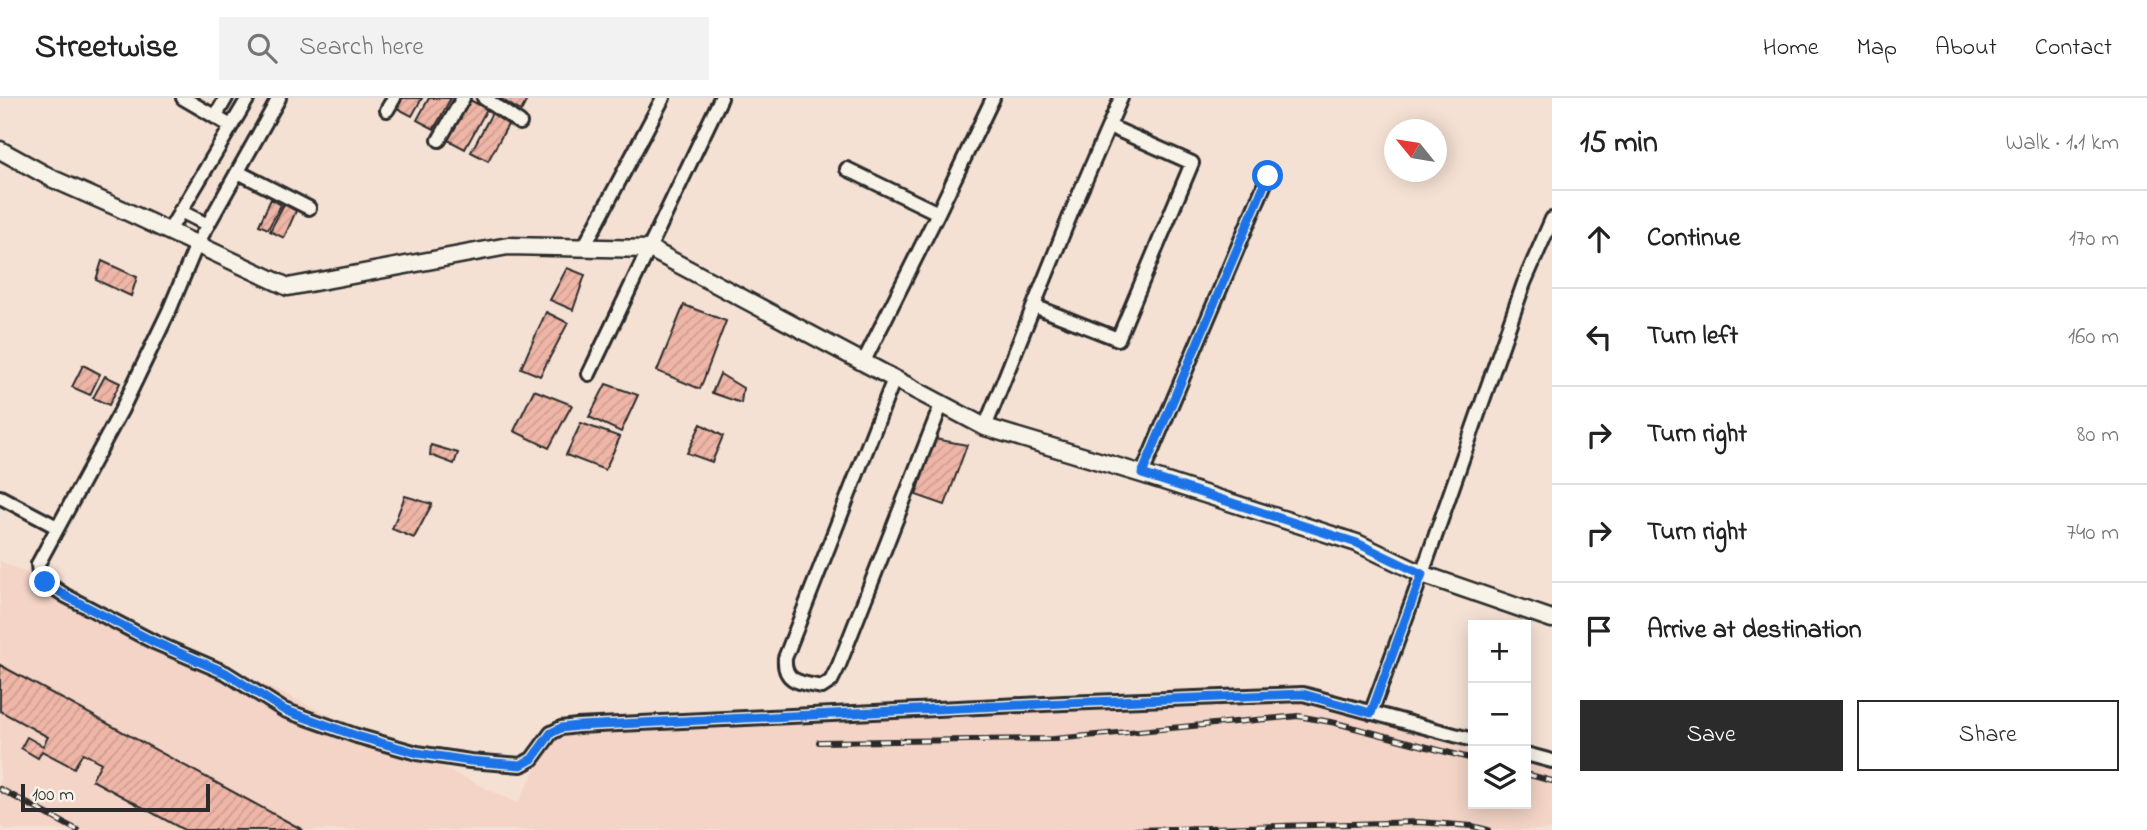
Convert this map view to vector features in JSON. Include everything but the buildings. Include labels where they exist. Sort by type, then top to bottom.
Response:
[{"type":"street","points":[[183,98],[231,126]]},
{"type":"street","points":[[215,117],[226,98]]},
{"type":"street","points":[[169,231],[248,98]]},
{"type":"street","points":[[279,98],[197,244],[169,311],[127,398],[38,564],[39,574],[45,582],[66,596],[154,642],[226,673],[284,710],[357,736],[417,753],[470,761],[521,765],[532,759],[551,733],[561,728],[577,726],[1303,694],[1468,739]]},
{"type":"street","points":[[387,110],[394,98]]},
{"type":"street","points":[[439,140],[463,98]]},
{"type":"street","points":[[484,98],[520,123]]},
{"type":"street","points":[[583,249],[663,98]]},
{"type":"street","points":[[589,374],[721,98]]},
{"type":"street","points":[[863,363],[993,98]]},
{"type":"street","points":[[985,427],[1121,98]]},
{"type":"street","points":[[1034,306],[1118,339],[1192,163],[1109,126]]},
{"type":"street","points":[[0,150],[52,179],[288,287],[508,246],[650,250],[985,427],[1357,543],[1422,574],[1552,619]]},
{"type":"street","points":[[847,169],[938,214]]},
{"type":"street","points":[[238,172],[309,208]]},
{"type":"street","points":[[1142,474],[1268,176]]},
{"type":"street","points":[[180,211],[208,225]]},
{"type":"street","points":[[1371,713],[1524,283],[1552,219]]},
{"type":"street","points":[[894,379],[785,658],[784,669],[789,678],[822,687],[831,681],[942,403]]},
{"type":"street","points":[[0,497],[57,527]]},
{"type":"street","points":[[1531,755],[1552,761]]},
{"type":"shaded area","points":[[0,561],[518,803],[556,731],[1303,696],[1468,742],[1468,809],[1531,809],[1531,759],[1552,765],[1552,830],[7,830],[0,826]]},
{"type":"railway","points":[[819,742],[1054,739],[1298,716],[1336,723],[1468,758]]},
{"type":"railway","points":[[1531,775],[1552,781]]},
{"type":"railway","points":[[0,789],[77,830]]},
{"type":"railway","points":[[1136,830],[1419,822],[1472,826],[1488,830]]},
{"type":"route","points":[[45,582],[66,596],[154,642],[226,673],[284,710],[357,736],[417,753],[470,761],[521,765],[532,759],[551,733],[561,728],[577,726],[1303,694],[1371,713],[1422,574],[1357,543],[1142,474],[1268,176]]}]
